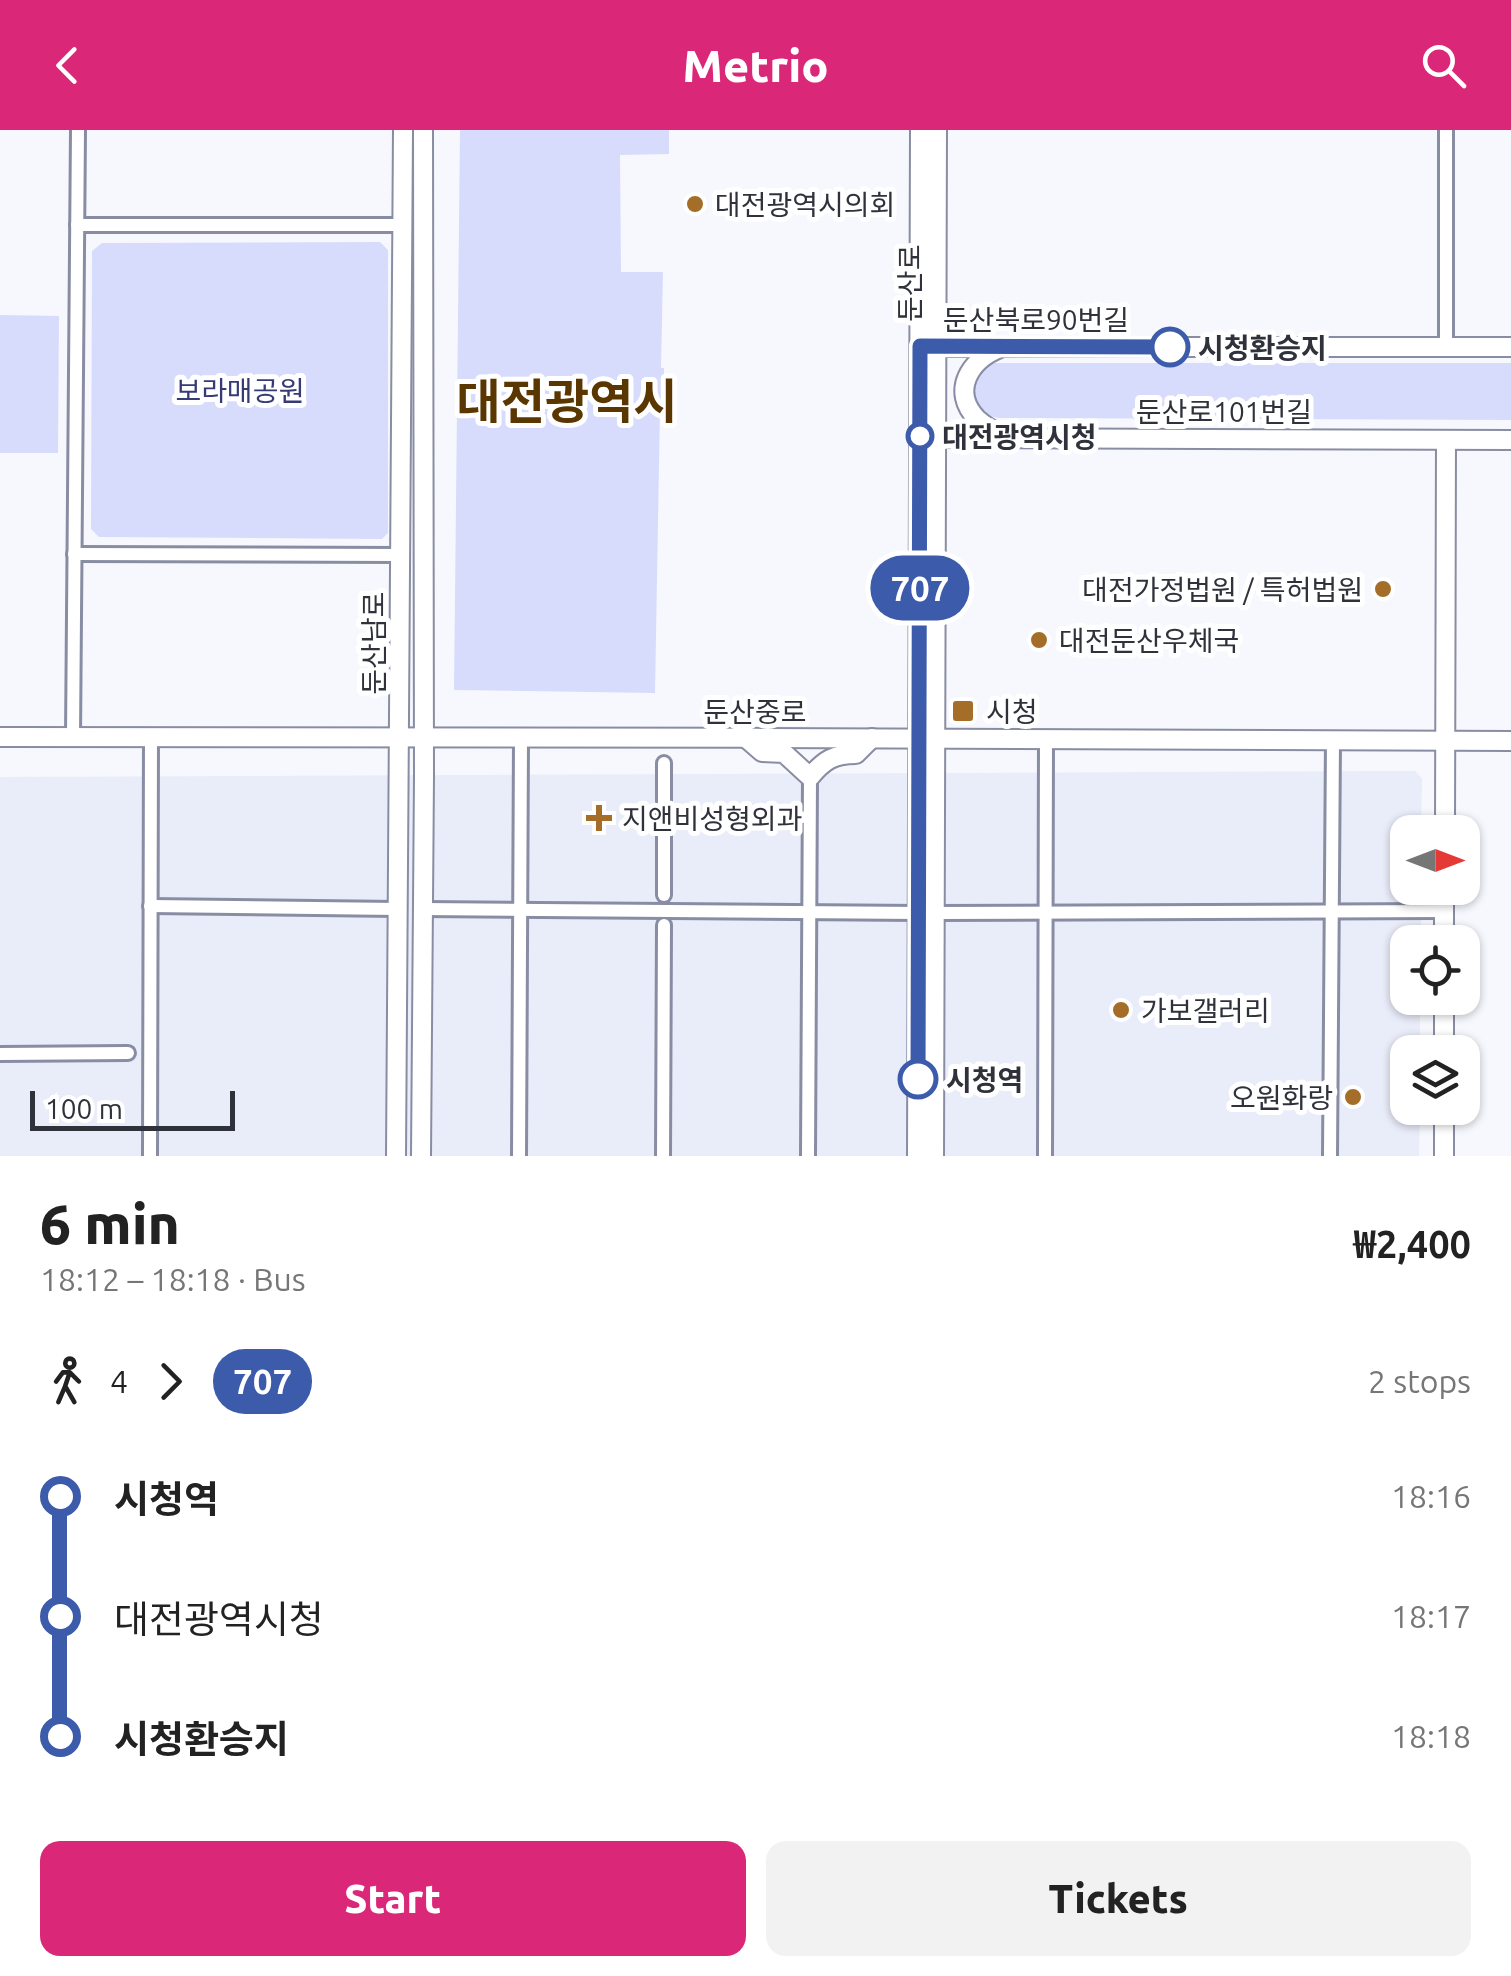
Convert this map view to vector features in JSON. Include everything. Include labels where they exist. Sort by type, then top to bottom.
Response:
[{"type":"main road","name":"둔산남로","points":[[396,1156],[403,130]]},
{"type":"main road","name":"둔산남로","points":[[422,1156],[423,130]]},
{"type":"main road","name":"둔산로","points":[[920,130],[928,346],[936,438],[927,738]]},
{"type":"main road","name":"둔산로","points":[[934,1156],[927,913],[928,346],[937,130]]},
{"type":"main road","name":"둔산북로90번길","points":[[928,346],[1511,347]]},
{"type":"main road","points":[[1003,347],[980,358],[972,367],[964,390],[974,416],[1004,438]]},
{"type":"main road","name":"둔산로101번길","points":[[936,438],[1511,440]]},
{"type":"main road","points":[[1445,815],[1446,440]]},
{"type":"main road","name":"둔산중로","points":[[0,736],[1511,741]]},
{"type":"main road","points":[[747,739],[762,752],[784,753],[810,777],[820,765],[839,754],[856,754],[872,738]]},
{"type":"main road","points":[[1444,905],[1444,925]]},
{"type":"main road","name":"둔산로","points":[[918,1156],[927,913]]},
{"type":"main road","points":[[1444,1125],[1444,1156]]},
{"type":"street","points":[[72,737],[78,130]]},
{"type":"street","points":[[1446,130],[1446,347]]},
{"type":"street","points":[[77,226],[403,225]]},
{"type":"street","points":[[74,554],[401,555]]},
{"type":"street","points":[[150,1156],[151,737]]},
{"type":"street","points":[[1045,1156],[1046,738]]},
{"type":"street","points":[[519,1156],[521,739]]},
{"type":"street","points":[[1330,1156],[1333,740]]},
{"type":"street","points":[[664,762],[664,895]]},
{"type":"street","points":[[808,1156],[810,777]]},
{"type":"street","points":[[150,906],[398,909]]},
{"type":"street","points":[[423,909],[927,913],[1444,911]]},
{"type":"street","points":[[663,1156],[664,925]]},
{"type":"street","points":[[0,1054],[128,1053]]},
{"type":"shaded area","points":[[1415,771],[1422,778],[1421,815],[1390,815],[1390,905],[1421,905],[1421,925],[1390,925],[1390,1015],[1420,1015],[1420,1035],[1390,1035],[1390,1125],[1420,1125],[1419,1156],[0,1156],[0,777]]},
{"type":"green space","points":[[460,130],[669,130],[669,154],[620,155],[621,272],[663,272],[664,406],[660,407],[655,693],[454,690]]},
{"type":"green space","name":"보라매공원","points":[[380,242],[388,250],[388,533],[382,539],[99,537],[91,529],[92,251],[102,243]]},
{"type":"green space","points":[[0,315],[59,316],[58,453],[0,453]]},
{"type":"green space","points":[[993,363],[1511,363],[1511,420],[998,418],[979,409],[972,393],[976,376]]},
{"type":"bus line","name":"707","points":[[918,1079],[920,346],[1170,347]]},
{"type":"place","name":"대전광역시의회","points":[[695,204]]},
{"type":"place","name":"시청환승지","points":[[1170,347]]},
{"type":"place","name":"대전광역시청","points":[[920,436]]},
{"type":"place","name":"대전가정법원 / 특허법원","points":[[1383,589]]},
{"type":"place","name":"대전둔산우체국","points":[[1039,640]]},
{"type":"place","name":"시청","points":[[963,711]]},
{"type":"place","name":"지앤비성형외과","points":[[599,818]]},
{"type":"place","name":"가보갤러리","points":[[1121,1010]]},
{"type":"place","name":"시청역","points":[[918,1079]]},
{"type":"place","name":"오원화랑","points":[[1353,1097]]},
{"type":"district","name":"대전광역시","points":[[567,401]]}]
